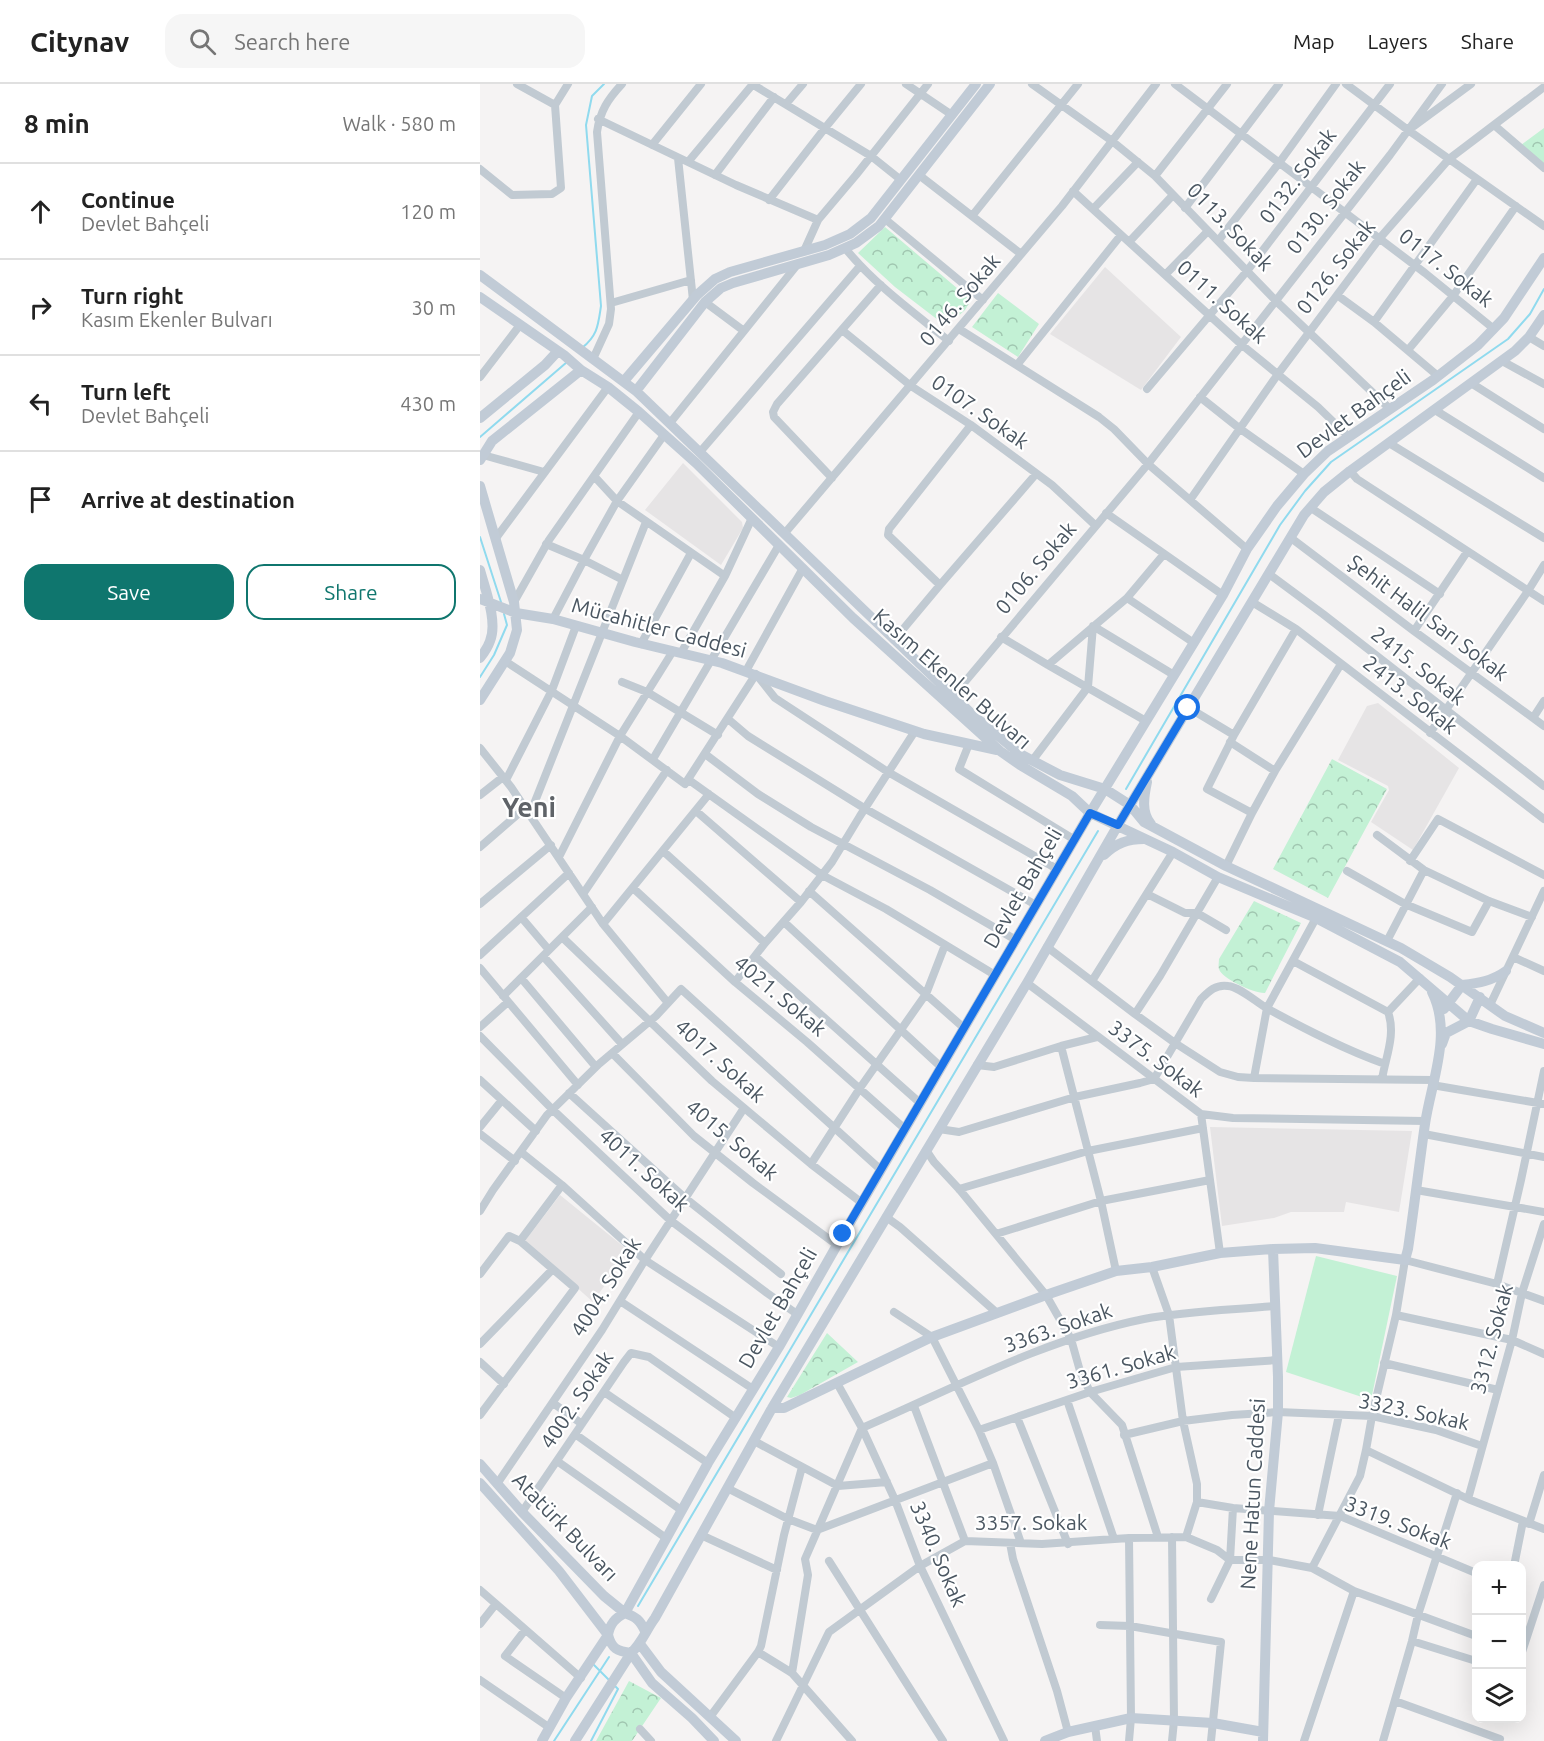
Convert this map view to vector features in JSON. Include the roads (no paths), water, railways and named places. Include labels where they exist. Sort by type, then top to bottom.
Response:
[{"type":"street","points":[[517,84],[555,105]]},
{"type":"street","points":[[480,169],[512,195],[552,194],[561,188],[555,105],[568,84]]},
{"type":"street","points":[[592,358],[609,324],[611,303],[597,132],[598,119],[607,100],[622,84]]},
{"type":"street","points":[[652,145],[701,84]]},
{"type":"street","points":[[688,162],[752,84],[871,156],[901,180]]},
{"type":"street","points":[[786,104],[803,84]]},
{"type":"street","points":[[769,200],[861,84]]},
{"type":"street","points":[[906,84],[952,115]]},
{"type":"street","points":[[804,251],[818,220],[928,84]]},
{"type":"street","points":[[624,381],[693,300],[715,279],[730,272],[825,245],[850,234],[871,218],[976,84]]},
{"type":"street","points":[[636,391],[705,302],[721,288],[734,282],[829,255],[856,243],[879,226],[990,84]]},
{"type":"street","name":"0113. Sokak","points":[[1032,84],[1112,141],[1155,176],[1276,300],[1390,409]]},
{"type":"street","points":[[972,216],[1078,84]]},
{"type":"street","name":"0146. Sokak","points":[[785,533],[983,300],[1073,191],[1156,84]]},
{"type":"street","name":"0117. Sokak","points":[[1175,84],[1415,266],[1494,329]]},
{"type":"street","points":[[1155,176],[1227,84]]},
{"type":"street","points":[[1185,208],[1279,84]]},
{"type":"street","points":[[1218,241],[1279,163],[1336,84]]},
{"type":"street","points":[[1346,84],[1544,226]]},
{"type":"street","name":"0132. Sokak","points":[[1147,389],[1247,271],[1390,84]]},
{"type":"street","name":"0130. Sokak","points":[[1148,464],[1345,213],[1442,84]]},
{"type":"street","points":[[1408,130],[1471,84]]},
{"type":"street","points":[[1532,84],[1541,89]]},
{"type":"street","name":"0126. Sokak","points":[[1190,500],[1278,374],[1379,239],[1449,159],[1541,89]]},
{"type":"street","points":[[715,175],[774,98]]},
{"type":"street","points":[[598,119],[769,200],[818,220]]},
{"type":"street","points":[[1494,125],[1544,168]]},
{"type":"street","points":[[678,158],[693,300]]},
{"type":"street","points":[[1093,209],[1137,162]]},
{"type":"street","points":[[919,175],[1021,254]]},
{"type":"street","points":[[1374,322],[1477,179]]},
{"type":"street","name":"0111. Sokak","points":[[1073,191],[1242,345],[1349,437]]},
{"type":"street","points":[[1129,242],[1173,195]]},
{"type":"street","points":[[1408,350],[1453,296],[1516,206]]},
{"type":"street","points":[[885,219],[983,300]]},
{"type":"street","points":[[1165,275],[1208,231]]},
{"type":"street","points":[[1017,365],[1121,235]]},
{"type":"street","points":[[845,248],[860,266],[881,285],[949,341]]},
{"type":"street","name":"Devlet Bahçeli","points":[[625,1613],[708,1463],[779,1347],[1104,789],[1223,595],[1247,549],[1277,506],[1304,474],[1328,452],[1479,345],[1504,318],[1544,258]]},
{"type":"street","points":[[670,423],[798,264]]},
{"type":"street","points":[[700,452],[860,266]]},
{"type":"street","name":"Kasım Ekenler Bulvarı","points":[[480,275],[636,391],[953,696],[1020,754],[1060,775],[1104,789],[1130,805],[1144,822],[1226,866],[1387,941],[1430,964],[1504,1016],[1544,1033]]},
{"type":"street","points":[[611,303],[691,280]]},
{"type":"street","points":[[832,478],[774,417],[773,412],[777,404],[881,285]]},
{"type":"street","points":[[1336,295],[1374,322],[1438,376]]},
{"type":"street","points":[[480,297],[561,353],[480,418]]},
{"type":"street","points":[[705,302],[744,331]]},
{"type":"street","name":"Devlet Bahçeli","points":[[645,1631],[655,1618],[772,1408],[1027,983],[1118,825],[1311,507],[1324,492],[1350,471],[1515,351],[1529,337],[1544,315]]},
{"type":"street","points":[[480,377],[520,325]]},
{"type":"street","points":[[959,328],[1114,429],[1148,464],[1247,549]]},
{"type":"street","name":"0107. Sokak","points":[[842,330],[911,386],[970,425],[1052,485],[1095,525]]},
{"type":"street","points":[[1529,337],[1544,346]]},
{"type":"street","name":"Kasım Ekenler Bulvarı","points":[[561,353],[639,412],[696,463],[853,618],[1000,751],[1072,795],[1090,813],[1173,852],[1218,877],[1316,918],[1400,962],[1469,1021],[1544,1044]]},
{"type":"street","points":[[1502,361],[1544,384]]},
{"type":"street","points":[[544,472],[482,458],[492,441],[578,367]]},
{"type":"street","points":[[1471,383],[1544,429]]},
{"type":"street","points":[[496,538],[608,387]]},
{"type":"street","points":[[1200,397],[1304,474]]},
{"type":"street","points":[[1435,410],[1544,478]]},
{"type":"street","points":[[515,608],[546,544],[639,412]]},
{"type":"street","points":[[940,585],[888,535],[889,529],[970,425]]},
{"type":"street","points":[[553,619],[617,501],[664,435]]},
{"type":"street","points":[[1389,443],[1544,538]]},
{"type":"street","name":"0106. Sokak","points":[[953,696],[1148,464]]},
{"type":"street","points":[[1350,471],[1356,479],[1544,601]]},
{"type":"street","points":[[894,640],[1036,474]]},
{"type":"street","points":[[594,476],[617,501],[725,576]]},
{"type":"street","points":[[480,486],[515,608],[517,630],[510,653],[480,700]]},
{"type":"street","points":[[1311,507],[1440,594]]},
{"type":"street","points":[[1106,513],[1223,595]]},
{"type":"street","points":[[559,857],[620,736],[725,576],[752,518]]},
{"type":"street","points":[[480,847],[527,811],[574,705],[646,522]]},
{"type":"street","name":"Şehit Halil Sarı Sokak","points":[[1291,538],[1544,726]]},
{"type":"street","points":[[546,544],[623,580]]},
{"type":"street","points":[[652,759],[779,545]]},
{"type":"street","points":[[1414,631],[1467,552]]},
{"type":"street","points":[[641,644],[692,553]]},
{"type":"street","points":[[1048,665],[1127,598],[1164,554]]},
{"type":"street","points":[[1430,733],[1544,565]]},
{"type":"street","points":[[505,661],[620,736],[685,784],[728,718],[803,568]]},
{"type":"street","points":[[480,570],[484,601],[494,629],[480,658]]},
{"type":"street","name":"2415. Sokak","points":[[1269,574],[1544,786]]},
{"type":"street","points":[[1127,598],[1194,643]]},
{"type":"street","name":"Mücahitler Caddesi","points":[[484,601],[641,644],[712,660],[915,731],[1000,751]]},
{"type":"street","name":"2413. Sokak","points":[[1252,602],[1296,629],[1544,819]]},
{"type":"street","points":[[480,795],[504,779],[552,690],[576,626]]},
{"type":"street","points":[[1093,626],[1174,675]]},
{"type":"street","points":[[1032,761],[1088,687],[1093,626]]},
{"type":"street","points":[[1252,813],[1208,789],[1232,739],[1296,629]]},
{"type":"street","points":[[1001,637],[1146,721]]},
{"type":"street","points":[[1226,866],[1275,771],[1341,664]]},
{"type":"street","points":[[751,672],[775,698],[888,772],[1058,869]]},
{"type":"street","points":[[622,682],[647,692],[718,735]]},
{"type":"street","points":[[1533,718],[1544,701]]},
{"type":"street","points":[[1188,708],[1275,771]]},
{"type":"street","points":[[728,718],[748,736],[864,808],[1036,906]]},
{"type":"street","points":[[735,982],[832,862],[864,808],[915,731]]},
{"type":"street","points":[[969,744],[959,769],[1075,840]]},
{"type":"street","points":[[480,748],[551,845],[603,924],[668,1003]]},
{"type":"street","points":[[705,754],[758,794],[811,828],[930,890],[1016,940]]},
{"type":"street","points":[[583,894],[667,770]]},
{"type":"street","points":[[1149,775],[1144,804],[1147,819],[1156,828]]},
{"type":"street","points":[[689,780],[822,875],[886,909],[995,975]]},
{"type":"street","points":[[603,924],[709,794]]},
{"type":"street","points":[[696,811],[801,902]]},
{"type":"street","points":[[1410,861],[1438,819],[1544,875]]},
{"type":"street","points":[[1377,835],[1424,870],[1489,901],[1544,914]]},
{"type":"street","points":[[1096,864],[1110,849],[1123,841],[1144,838]]},
{"type":"street","points":[[480,904],[551,845]]},
{"type":"street","points":[[663,851],[765,943]]},
{"type":"street","points":[[1092,981],[1173,852]]},
{"type":"street","points":[[1387,941],[1424,870]]},
{"type":"street","points":[[1347,871],[1405,904],[1472,932],[1489,901]]},
{"type":"street","points":[[480,955],[569,873]]},
{"type":"street","points":[[1135,1014],[1218,877]]},
{"type":"street","name":"4021. Sokak","points":[[633,888],[735,982],[905,1129]]},
{"type":"street","points":[[809,891],[964,1028]]},
{"type":"street","points":[[1490,1005],[1544,891]]},
{"type":"street","points":[[1147,894],[1185,913],[1197,913],[1226,930]]},
{"type":"street","points":[[480,1027],[522,978],[592,907]]},
{"type":"street","points":[[521,917],[546,953],[622,1044]]},
{"type":"street","points":[[1254,1078],[1267,1008],[1316,918]]},
{"type":"street","points":[[784,922],[941,1067]]},
{"type":"street","name":"4017. Sokak","points":[[562,937],[712,1081],[811,1164],[862,1203]]},
{"type":"street","points":[[811,1164],[926,994],[945,945]]},
{"type":"street","points":[[1047,947],[1174,1043],[1220,1072],[1254,1078],[1382,1079],[1433,1083],[1541,1104]]},
{"type":"street","points":[[755,956],[920,1103]]},
{"type":"street","points":[[1513,957],[1544,971]]},
{"type":"street","points":[[1293,960],[1388,1012],[1392,1024],[1391,1037],[1382,1079]]},
{"type":"street","points":[[480,968],[578,1084]]},
{"type":"street","points":[[1440,1015],[1462,985],[1496,978],[1506,971]]},
{"type":"street","points":[[522,978],[596,1067]]},
{"type":"street","points":[[1388,1012],[1420,978]]},
{"type":"street","name":"3375. Sokak","points":[[1027,983],[1201,1114],[1233,1118],[1425,1121]]},
{"type":"street","points":[[939,1129],[959,1132],[1075,1097],[1154,1079],[1201,999],[1218,986],[1232,986],[1267,1008],[1362,1056],[1385,1064]]},
{"type":"street","points":[[1312,1568],[1360,1476],[1396,1315],[1408,1249],[1425,1121],[1440,1047],[1440,1015],[1429,987]]},
{"type":"street","points":[[480,1211],[553,1110],[596,1067],[649,1022],[681,989],[881,1170]]},
{"type":"street","points":[[1440,1047],[1446,1033],[1469,1021],[1480,998]]},
{"type":"street","name":"4011. Sokak","points":[[480,1036],[553,1110],[670,1220],[797,1314]]},
{"type":"street","points":[[977,1065],[994,1067],[1097,1037]]},
{"type":"street","points":[[1061,1046],[1101,1201],[1116,1271]]},
{"type":"street","name":"4015. Sokak","points":[[612,1053],[694,1136],[837,1245]]},
{"type":"street","points":[[1497,1284],[1541,1104],[1544,1071]]},
{"type":"street","points":[[480,1080],[536,1131]]},
{"type":"street","points":[[569,1094],[685,1198],[781,1274]]},
{"type":"street","points":[[480,1127],[502,1100]]},
{"type":"street","name":"4004. Sokak","points":[[496,1484],[553,1403],[744,1108]]},
{"type":"street","points":[[1201,1114],[1220,1253]]},
{"type":"street","points":[[959,1189],[1088,1151],[1203,1128]]},
{"type":"street","points":[[480,1134],[515,1161]]},
{"type":"street","points":[[1424,1134],[1544,1157]]},
{"type":"street","points":[[926,1150],[1046,1295],[1071,1339],[1080,1371],[1090,1392],[1122,1425],[1158,1537]]},
{"type":"street","points":[[521,1152],[562,1185],[645,1260],[779,1347]]},
{"type":"street","points":[[996,1234],[1101,1201],[1210,1180]]},
{"type":"street","points":[[520,1241],[562,1185]]},
{"type":"street","points":[[1416,1190],[1544,1212]]},
{"type":"street","points":[[886,1217],[997,1313]]},
{"type":"street","name":"3312. Sokak","points":[[1468,1499],[1512,1341],[1522,1293],[1544,1224]]},
{"type":"street","points":[[480,1274],[509,1236],[520,1241],[575,1288],[480,1415]]},
{"type":"street","points":[[772,1408],[784,1408],[932,1337],[1046,1295],[1116,1271],[1152,1267],[1220,1253],[1315,1248],[1405,1260],[1497,1284],[1544,1301]]},
{"type":"street","name":"Nene Hatun Caddesi","points":[[1264,1739],[1269,1510],[1278,1412],[1273,1249]]},
{"type":"street","points":[[1152,1267],[1169,1315],[1183,1421],[1197,1484],[1197,1502],[1186,1537]]},
{"type":"street","points":[[480,1344],[552,1270]]},
{"type":"street","points":[[620,1300],[753,1389]]},
{"type":"street","name":"3363. Sokak","points":[[862,1428],[1009,1362],[1071,1339],[1143,1319],[1276,1306]]},
{"type":"street","points":[[894,1312],[932,1337],[979,1430],[993,1463],[1020,1543]]},
{"type":"street","points":[[1396,1315],[1512,1341],[1544,1354]]},
{"type":"street","name":"4002. Sokak","points":[[522,1512],[632,1353],[649,1357],[736,1418]]},
{"type":"street","name":"3361. Sokak","points":[[979,1430],[1090,1392],[1176,1367],[1278,1359]]},
{"type":"street","points":[[480,1362],[504,1384]]},
{"type":"street","points":[[1384,1363],[1498,1390]]},
{"type":"street","name":"3340. Sokak","points":[[837,1383],[862,1428],[895,1500],[920,1566],[1004,1741]]},
{"type":"street","points":[[604,1392],[708,1463]]},
{"type":"street","points":[[1067,1401],[1114,1539]]},
{"type":"street","points":[[553,1403],[582,1424]]},
{"type":"street","points":[[914,1406],[965,1541]]},
{"type":"street","name":"3323. Sokak","points":[[1124,1436],[1183,1421],[1232,1414],[1278,1412],[1372,1416],[1436,1430],[1482,1446]]},
{"type":"street","points":[[1318,1515],[1339,1415]]},
{"type":"street","points":[[1017,1417],[1068,1544]]},
{"type":"street","points":[[792,1672],[808,1575],[805,1559],[862,1428]]},
{"type":"street","points":[[575,1434],[681,1510]]},
{"type":"street","points":[[754,1441],[838,1486],[887,1482]]},
{"type":"street","points":[[1366,1450],[1468,1499],[1544,1529]]},
{"type":"street","points":[[557,1461],[666,1538]]},
{"type":"street","points":[[727,1488],[788,1519],[818,1530],[993,1463]]},
{"type":"street","name":"Atatürk Bulvarı","points":[[480,1464],[522,1512],[604,1596],[625,1613]]},
{"type":"street","points":[[710,1717],[758,1652],[802,1467]]},
{"type":"street","points":[[1515,1561],[1526,1522],[1544,1475]]},
{"type":"street","name":"Atatürk Bulvarı","points":[[480,1483],[559,1570],[608,1635]]},
{"type":"street","points":[[1383,1741],[1456,1493]]},
{"type":"street","name":"3319. Sokak","points":[[1197,1502],[1233,1508],[1340,1516],[1472,1571]]},
{"type":"street","points":[[1211,1599],[1230,1560],[1233,1508]]},
{"type":"street","points":[[701,1535],[777,1570]]},
{"type":"street","points":[[1172,1537],[1174,1721],[1172,1741]]},
{"type":"street","name":"3357. Sokak","points":[[776,1741],[829,1632],[920,1566],[965,1541],[1068,1544],[1129,1538],[1186,1537],[1217,1550],[1230,1560]]},
{"type":"street","points":[[1129,1538],[1131,1718],[1129,1741]]},
{"type":"street","points":[[1010,1543],[1013,1559],[1057,1691],[1068,1732]]},
{"type":"street","points":[[1230,1560],[1269,1560],[1312,1568],[1354,1591],[1472,1635]]},
{"type":"street","points":[[829,1561],[943,1741]]},
{"type":"street","points":[[1526,1640],[1544,1585]]},
{"type":"street","points":[[480,1591],[580,1678]]},
{"type":"street","points":[[1304,1741],[1354,1591]]},
{"type":"street","points":[[480,1624],[495,1605]]},
{"type":"street","points":[[575,1741],[631,1653],[640,1644],[645,1631],[635,1616],[625,1613],[616,1617],[609,1627],[608,1635],[611,1644],[619,1651],[631,1653],[652,1683],[714,1741]]},
{"type":"street","points":[[1100,1625],[1130,1626],[1221,1642],[1211,1741]]},
{"type":"street","points":[[525,1630],[505,1656],[567,1698]]},
{"type":"street","points":[[542,1741],[608,1635]]},
{"type":"street","points":[[1412,1641],[1472,1660]]},
{"type":"street","points":[[640,1644],[662,1672],[736,1741]]},
{"type":"street","points":[[758,1652],[792,1672],[852,1741]]},
{"type":"street","points":[[480,1680],[550,1728]]},
{"type":"street","points":[[1395,1701],[1500,1739]]},
{"type":"street","points":[[1045,1741],[1068,1732],[1131,1718],[1213,1723],[1264,1739]]},
{"type":"street","points":[[1095,1726],[1097,1741]]},
{"type":"street","points":[[640,1729],[651,1741]]},
{"type":"waterway","points":[[582,348],[594,334],[601,306],[586,125],[592,96],[604,84]]},
{"type":"waterway","points":[[1126,789],[1280,525],[1305,491],[1331,462],[1508,339],[1530,314],[1544,289]]},
{"type":"waterway","points":[[480,437],[567,362]]},
{"type":"waterway","points":[[480,537],[501,602]]},
{"type":"waterway","points":[[480,677],[494,655],[507,625],[504,614]]},
{"type":"waterway","points":[[638,1606],[1098,831]]},
{"type":"waterway","points":[[554,1741],[609,1657]]},
{"type":"waterway","points":[[594,1665],[609,1680]]},
{"type":"waterway","points":[[591,1741],[618,1689],[615,1686]]},
{"type":"district","name":"Yeni","points":[[529,808]]}]
